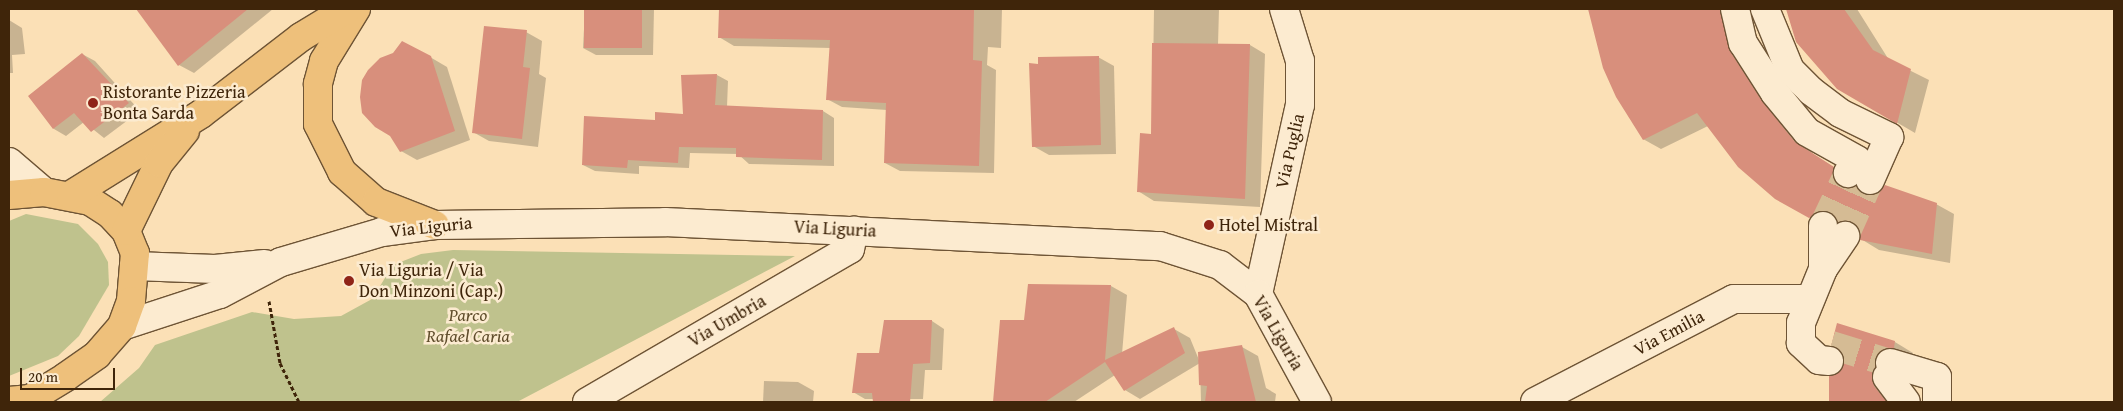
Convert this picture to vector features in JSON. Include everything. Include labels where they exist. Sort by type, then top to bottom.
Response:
[{"type":"main road","points":[[71,195],[201,114],[300,37],[347,9]]},
{"type":"main road","points":[[356,9],[324,61],[318,84],[318,124],[342,172],[376,202],[434,225]]},
{"type":"main road","points":[[126,231],[159,163],[201,114]]},
{"type":"main road","points":[[9,195],[44,192],[71,195],[90,201],[110,214],[126,231],[135,254],[131,301],[122,326],[97,355],[66,377],[30,399],[9,401]]},
{"type":"street","name":"Via Puglia","points":[[1258,294],[1300,105],[1300,61],[1284,9]]},
{"type":"street","points":[[1735,9],[1743,43],[1775,93],[1807,132],[1857,160],[1859,177],[1889,137],[1840,113],[1811,91],[1790,70],[1765,9]]},
{"type":"street","points":[[9,162],[44,192]]},
{"type":"street","name":"Via Liguria","points":[[134,266],[215,269],[281,262],[382,232],[434,225],[665,222],[1160,246],[1220,265],[1258,294],[1317,402]]},
{"type":"street","name":"Via Umbria","points":[[587,402],[850,249],[854,230]]},
{"type":"street","points":[[1830,353],[1819,360],[1800,343],[1801,323],[1822,269],[1834,231]]},
{"type":"street","name":"Via Liguria","points":[[122,326],[220,294],[281,262]]},
{"type":"street","name":"Via Emilia","points":[[1535,402],[1734,299],[1810,299]]},
{"type":"street","points":[[1906,402],[1888,370],[1937,376],[1937,402]]},
{"type":"path","points":[[274,315],[280,364],[300,402]]},
{"type":"green space","points":[[26,214],[78,224],[98,244],[108,262],[109,285],[79,336],[58,356],[9,376],[9,221]]},
{"type":"green space","name":"Parco Rafael Caria","points":[[453,250],[795,256],[517,402],[100,402],[139,368],[155,345],[252,312],[294,319],[341,316],[372,299],[393,265],[421,254]]},
{"type":"building","points":[[136,9],[248,9],[178,66]]},
{"type":"building","points":[[584,9],[642,9],[642,48],[584,48]]},
{"type":"building","points":[[719,9],[974,9],[973,60],[982,61],[979,166],[884,163],[886,103],[826,100],[830,40],[718,38]]},
{"type":"building","points":[[1588,9],[1720,9],[1730,51],[1762,101],[1795,142],[1834,167],[1834,179],[1839,186],[1847,189],[1856,186],[1863,194],[1871,196],[1885,185],[1937,203],[1932,254],[1860,240],[1859,230],[1853,223],[1838,222],[1831,213],[1823,210],[1809,218],[1775,199],[1738,167],[1697,113],[1643,140],[1616,97],[1603,68]]},
{"type":"building","points":[[1786,9],[1844,9],[1873,50],[1911,69],[1897,124],[1837,89],[1796,42]]},
{"type":"building","points":[[484,26],[527,30],[523,67],[530,68],[522,139],[472,133]]},
{"type":"building","points":[[402,41],[431,56],[455,131],[400,152],[390,136],[375,127],[362,113],[360,97],[362,80],[368,70],[380,58],[393,53]]},
{"type":"building","points":[[1152,43],[1250,44],[1245,199],[1137,192],[1140,133],[1151,134]]},
{"type":"building","points":[[82,53],[129,103],[91,132],[74,113],[53,129],[28,96]]},
{"type":"building","points":[[1099,56],[1101,145],[1032,147],[1029,63],[1038,64],[1038,57]]},
{"type":"building","points":[[717,74],[715,105],[823,110],[822,160],[736,157],[736,148],[679,147],[678,163],[628,160],[627,168],[582,165],[584,116],[655,120],[655,112],[683,114],[681,75]]},
{"type":"building","points":[[1028,284],[1111,285],[1105,360],[1174,327],[1185,353],[1124,391],[1105,362],[1045,402],[993,402],[1000,320],[1024,320]]},
{"type":"building","points":[[884,320],[932,320],[930,363],[913,364],[910,402],[873,402],[872,393],[852,393],[857,353],[879,353]]},
{"type":"building","points":[[1837,323],[1895,341],[1894,348],[1879,352],[1872,371],[1874,386],[1887,402],[1829,402],[1829,376],[1841,370],[1844,363],[1843,354],[1831,346]]},
{"type":"building","points":[[1242,345],[1256,402],[1205,402],[1207,386],[1199,385],[1198,352]]},
{"type":"tunnel","points":[[1823,226],[1848,173]]},
{"type":"tunnel","points":[[1845,236],[1870,180]]},
{"type":"tunnel","points":[[1831,345],[1890,363]]},
{"type":"place","name":"Ristorante Pizzeria Bonta Sarda","points":[[93,103]]},
{"type":"place","name":"Hotel Mistral","points":[[1209,225]]},
{"type":"place","name":"Via Liguria / Via Don Minzoni (Cap.)","points":[[349,281]]}]
